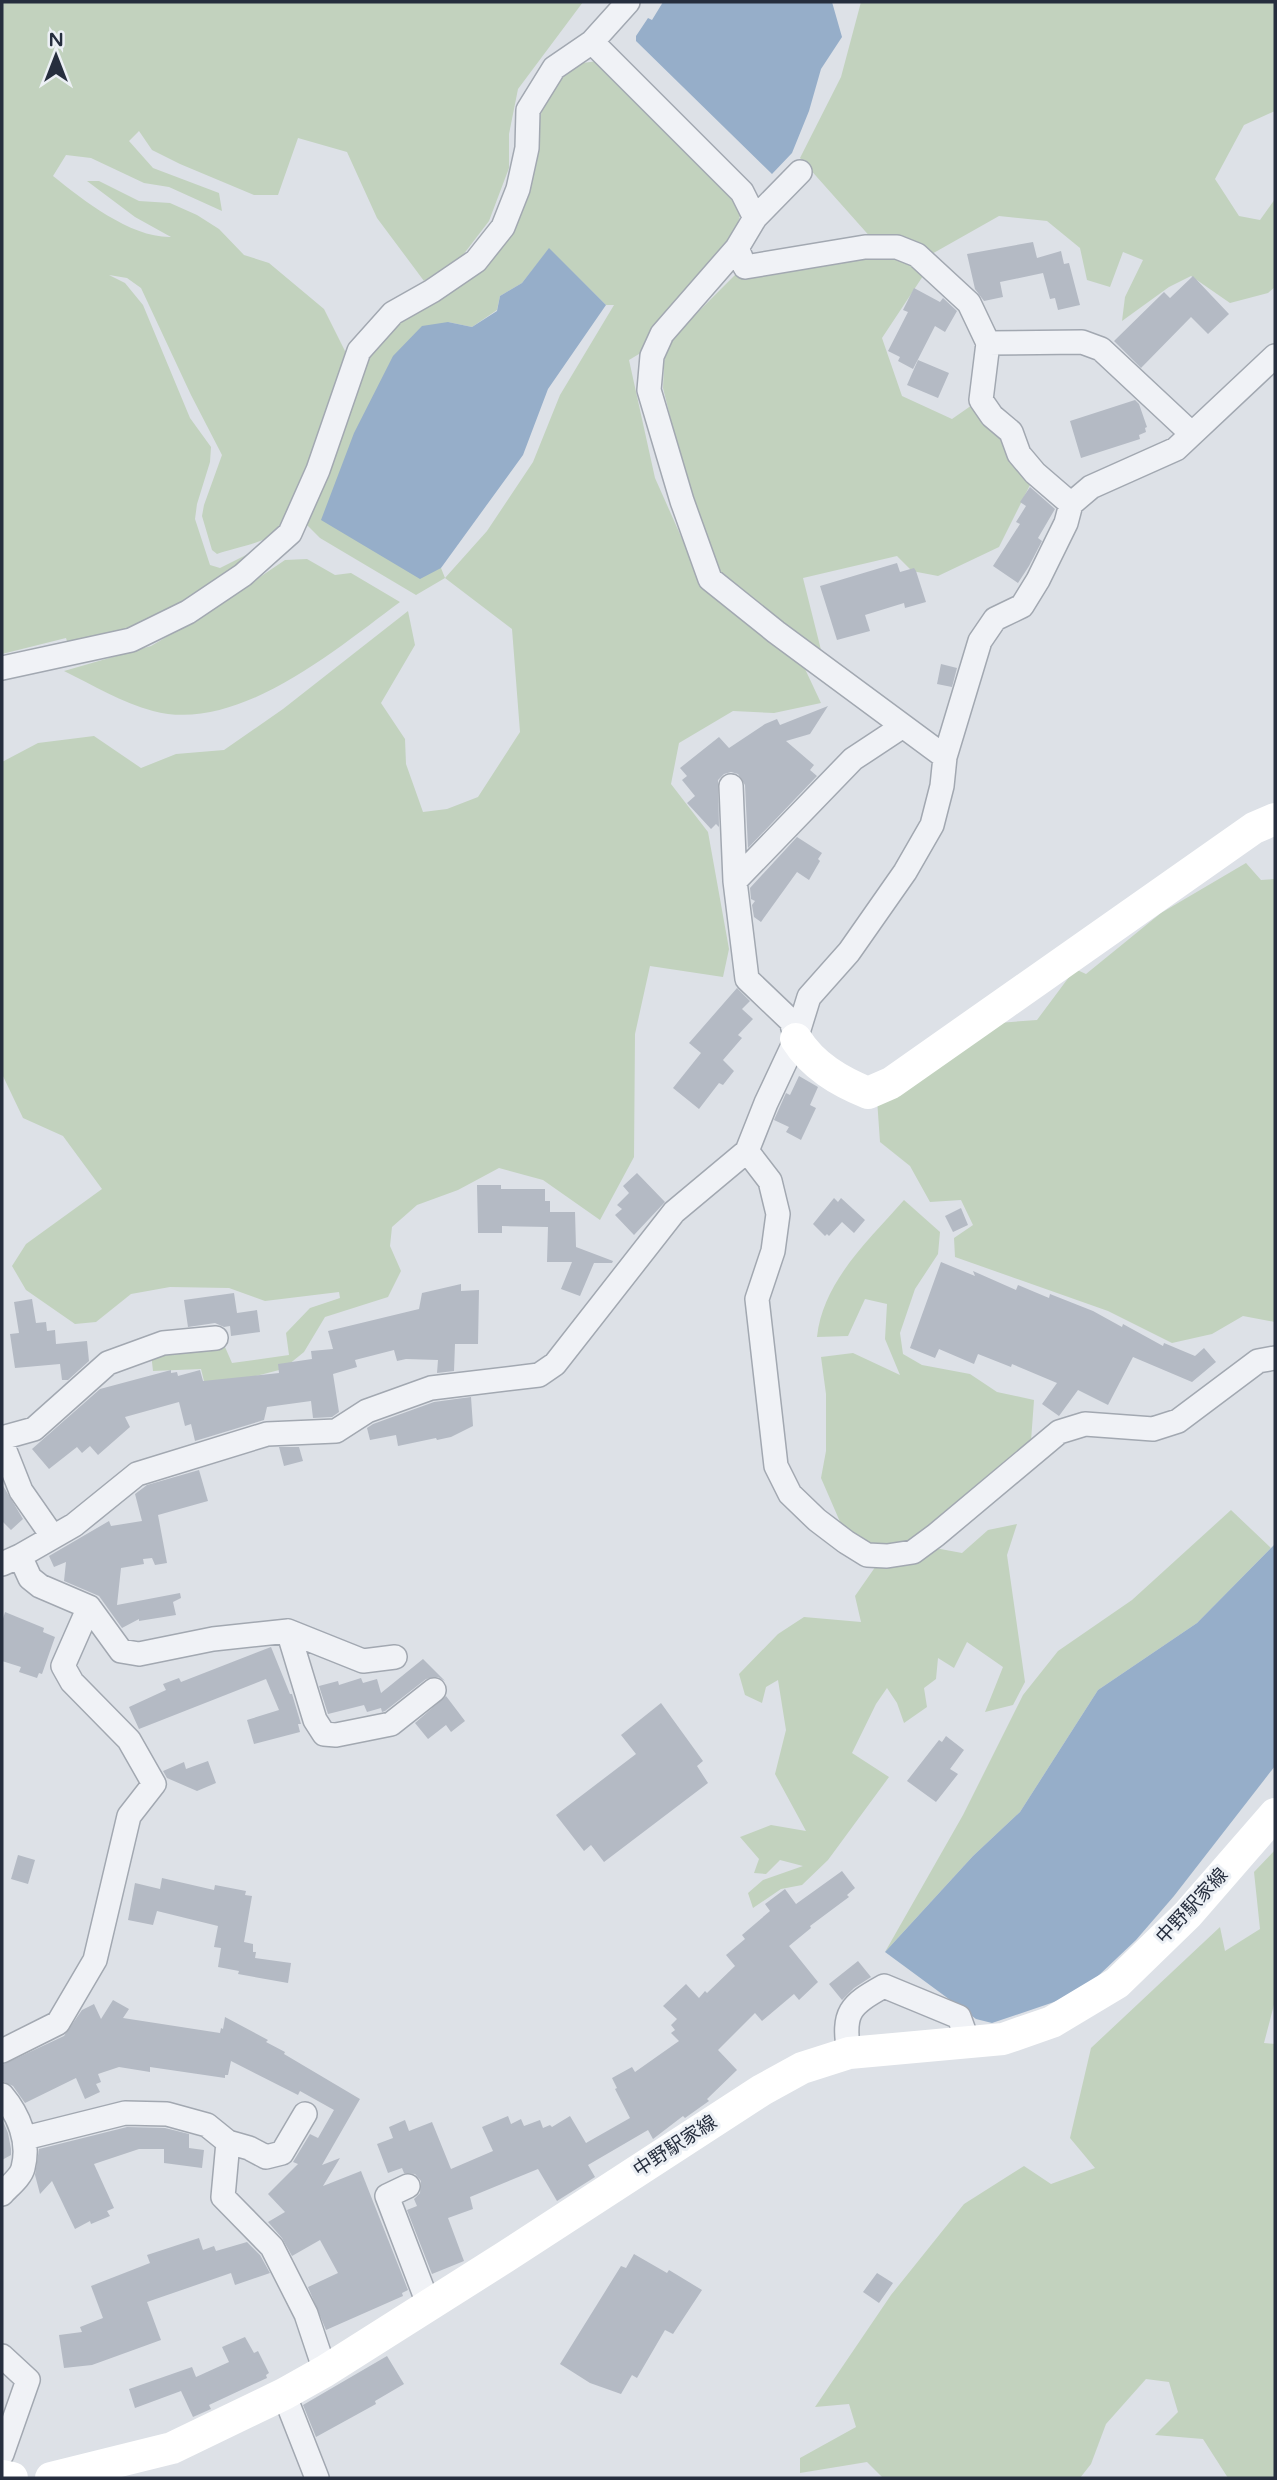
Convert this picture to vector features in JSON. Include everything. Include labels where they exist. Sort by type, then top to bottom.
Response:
[{"type":"main road","points":[[796,1039],[804,1053],[840,1082],[868,1093],[891,1083],[1254,828],[1275,819]]},
{"type":"main road","name":"中野駅家線","points":[[53,2478],[172,2448],[284,2394],[429,2306],[762,2090],[802,2068],[849,2053],[1003,2039],[1052,2022],[1117,1983],[1188,1914],[1275,1814]]},
{"type":"main road","points":[[2,2476],[12,2478]]},
{"type":"street","points":[[2,668],[131,640],[188,612],[243,575],[290,533],[318,470],[359,351],[393,313],[476,261],[503,227],[518,189],[527,148],[528,110],[554,68],[592,42],[628,2]]},
{"type":"street","points":[[592,42],[742,192],[755,218]]},
{"type":"street","points":[[800,172],[755,218],[737,248],[662,334],[652,356],[649,390],[682,501],[710,579],[776,632],[945,757]]},
{"type":"street","points":[[737,248],[746,267],[865,247],[897,247],[917,255],[970,303],[988,343],[981,400],[992,416],[1011,432],[1019,454],[1035,473],[1071,504]]},
{"type":"street","points":[[988,343],[1082,342],[1101,349],[1192,433]]},
{"type":"street","points":[[395,1657],[363,1661],[288,1630],[213,1639],[139,1654],[121,1651],[89,1607],[40,1586],[11,1560],[99,1507],[138,1474],[267,1434],[336,1432],[366,1411],[431,1388],[539,1375],[555,1364],[674,1212],[747,1151],[766,1102],[796,1039],[809,997],[849,952],[905,872],[932,825],[942,786],[945,757],[980,641],[995,619],[1022,606],[1066,523],[1071,504],[1091,487],[1176,449],[1273,363]]},
{"type":"street","points":[[734,881],[853,759],[903,726]]},
{"type":"street","points":[[731,786],[734,881],[747,979],[791,1021],[796,1039]]},
{"type":"street","points":[[747,1151],[770,1181],[778,1214],[773,1251],[757,1299],[776,1466],[790,1494],[808,1512],[867,1555],[887,1556],[913,1552],[947,1527],[1059,1432],[1086,1424],[1153,1429],[1178,1422],[1258,1361],[1275,1358]]},
{"type":"street","points":[[53,1537],[21,1491],[2,1441],[34,1429],[108,1363],[163,1343],[216,1338]]},
{"type":"street","points":[[2,2051],[58,2023],[95,1960],[129,1816],[154,1784],[129,1740],[72,1682],[63,1666],[89,1607]]},
{"type":"street","points":[[288,1630],[315,1720],[324,1734],[336,1735],[391,1724],[434,1690]]},
{"type":"street","points":[[849,2053],[845,2027],[856,2002],[884,1986],[959,2017],[968,2042]]},
{"type":"street","points":[[2,2095],[18,2119],[25,2138],[23,2170],[2,2194]]},
{"type":"street","points":[[25,2138],[125,2113],[167,2114],[207,2125],[228,2142],[249,2147],[266,2157],[282,2152],[305,2114]]},
{"type":"street","points":[[228,2142],[223,2197],[272,2247],[306,2315],[325,2371]]},
{"type":"street","points":[[408,2186],[387,2196],[429,2306]]},
{"type":"street","points":[[2,2356],[28,2381],[2,2455]]},
{"type":"street","points":[[284,2394],[317,2478]]},
{"type":"green space","points":[[2,2],[583,2],[518,89],[509,134],[509,168],[489,221],[463,255],[424,281],[377,218],[347,152],[298,138],[278,195],[254,195],[152,150],[139,131],[129,141],[153,168],[219,193],[222,211],[169,187],[144,183],[91,158],[66,155],[53,176],[108,216],[140,231],[171,237],[135,217],[87,181],[99,181],[139,201],[170,203],[197,215],[219,229],[244,255],[269,263],[324,309],[349,359],[315,454],[280,525],[265,539],[217,554],[212,550],[202,516],[222,455],[141,288],[127,278],[109,275],[125,283],[143,305],[190,418],[211,447],[210,462],[195,519],[210,565],[220,568],[256,550],[258,554],[137,632],[68,644],[66,638],[2,654]]},
{"type":"green space","points":[[861,2],[1275,2],[1275,111],[1244,125],[1215,179],[1239,216],[1260,220],[1275,199],[1275,287],[1268,293],[1230,303],[1191,276],[1169,287],[1122,321],[1125,297],[1143,260],[1123,252],[1110,287],[1087,280],[1080,248],[1047,221],[999,216],[930,255],[873,240],[800,158],[841,77]]},
{"type":"green space","points":[[597,61],[737,194],[741,212],[734,237],[644,351],[629,360],[655,478],[704,588],[798,654],[821,703],[774,713],[733,711],[679,743],[671,784],[708,832],[729,949],[723,977],[650,966],[635,1034],[634,1157],[600,1220],[543,1180],[499,1168],[458,1190],[417,1205],[392,1227],[390,1246],[401,1271],[388,1297],[325,1317],[304,1352],[283,1369],[206,1389],[201,1369],[153,1371],[151,1353],[190,1346],[225,1347],[232,1363],[289,1355],[286,1333],[310,1308],[340,1298],[339,1292],[265,1301],[229,1288],[170,1287],[131,1294],[96,1322],[75,1324],[26,1290],[12,1266],[26,1244],[102,1189],[63,1136],[23,1118],[2,1074],[2,762],[38,743],[94,736],[141,768],[176,754],[224,750],[283,709],[408,611],[415,645],[381,703],[405,739],[406,764],[423,812],[447,809],[478,797],[520,732],[512,629],[445,578],[416,595],[320,538],[304,522],[367,358],[390,326],[486,263],[516,225],[530,181],[534,135],[544,105],[558,81],[576,64]],"holes":[[[549,249],[606,305],[614,305],[560,395],[533,462],[487,531],[445,578],[441,568],[448,322],[472,327],[497,310],[500,296],[522,283]]]},
{"type":"green space","points":[[894,252],[923,276],[882,338],[902,396],[952,419],[975,403],[1033,479],[999,547],[938,576],[912,571],[897,556],[803,578],[822,654],[712,568],[695,517],[663,388],[665,345],[737,273]]},
{"type":"green space","points":[[307,559],[335,575],[351,573],[400,602],[316,663],[252,699],[218,710],[185,715],[153,711],[119,699],[64,671],[151,646],[202,616],[285,560]]},
{"type":"green space","points":[[1246,863],[1261,880],[1275,879],[1275,1322],[1243,1316],[1212,1334],[1172,1343],[1108,1311],[955,1257],[954,1238],[973,1225],[961,1200],[930,1202],[910,1166],[880,1142],[877,1099],[984,1024],[1037,1020],[1075,969],[1086,974],[1161,913]]},
{"type":"green space","points":[[904,1200],[940,1232],[938,1254],[915,1289],[900,1333],[903,1354],[922,1365],[970,1374],[997,1392],[1034,1400],[1031,1441],[913,1540],[887,1547],[860,1543],[844,1531],[821,1478],[826,1451],[826,1394],[821,1357],[853,1353],[900,1375],[885,1339],[887,1304],[865,1299],[848,1336],[817,1337],[828,1298],[838,1280],[863,1246]]},
{"type":"green space","points":[[1231,1510],[1271,1548],[1197,1623],[1098,1690],[1020,1812],[973,1856],[885,1952],[963,1815],[1023,1695],[1058,1651],[1132,1600]]},
{"type":"green space","points":[[1017,1524],[1007,1555],[1025,1682],[1013,1705],[985,1712],[1003,1667],[967,1642],[954,1668],[938,1658],[936,1679],[924,1688],[927,1707],[904,1723],[897,1703],[887,1688],[852,1753],[889,1777],[828,1860],[802,1885],[781,1889],[753,1908],[748,1893],[763,1880],[803,1866],[780,1860],[766,1874],[754,1873],[759,1859],[740,1837],[771,1825],[806,1831],[775,1774],[786,1730],[778,1680],[766,1687],[762,1703],[745,1695],[739,1674],[778,1634],[804,1617],[861,1622],[855,1596],[878,1563],[935,1548],[962,1553],[988,1530]]},
{"type":"green space","points":[[1275,1850],[1275,2001],[1264,2043],[1275,2044],[1275,2478],[1228,2478],[1203,2439],[1155,2435],[1178,2412],[1169,2382],[1146,2379],[1106,2424],[1091,2464],[1080,2478],[883,2478],[867,2462],[800,2473],[800,2458],[856,2427],[849,2404],[815,2407],[891,2295],[964,2204],[1024,2166],[1051,2184],[1095,2168],[1070,2138],[1091,2048],[1220,1927],[1225,1951],[1260,1929],[1254,1872]]},
{"type":"water","points":[[663,2],[832,2],[842,37],[821,69],[809,111],[792,153],[772,174],[636,41],[636,36],[648,18],[652,20]]},
{"type":"water","points":[[549,248],[606,305],[548,389],[523,455],[441,568],[420,579],[321,520],[354,433],[393,356],[422,326],[448,322],[472,327],[497,311],[500,296],[522,283]]},
{"type":"water","points":[[1275,1544],[1275,1766],[1174,1896],[1136,1940],[1097,1977],[1057,2001],[992,2023],[976,2019],[885,1952],[973,1856],[1020,1812],[1098,1690],[1197,1623]]},
{"type":"building","points":[[1033,242],[1037,258],[1061,251],[1064,264],[1069,263],[1080,305],[1058,310],[1055,298],[1050,299],[1043,273],[1000,282],[1003,297],[984,301],[975,289],[967,254]]},
{"type":"building","points":[[1193,276],[1229,314],[1208,334],[1191,317],[1141,368],[1114,341],[1164,292],[1170,298]]},
{"type":"building","points":[[914,288],[940,302],[943,298],[957,311],[945,332],[935,326],[913,369],[898,361],[900,357],[888,351],[908,312],[903,310]]},
{"type":"building","points":[[918,360],[949,373],[938,398],[907,385]]},
{"type":"building","points":[[1135,400],[1147,427],[1146,432],[1139,435],[1140,439],[1081,458],[1070,421]]},
{"type":"building","points":[[1030,487],[1055,509],[1038,538],[1042,541],[1018,583],[993,566],[1020,524],[1016,522],[1026,506],[1020,502]]},
{"type":"building","points":[[897,563],[900,572],[914,568],[926,602],[905,608],[904,603],[865,615],[870,631],[837,640],[820,586]]},
{"type":"building","points":[[941,664],[957,668],[952,687],[937,684]]},
{"type":"building","points":[[828,706],[810,734],[786,741],[814,765],[810,770],[817,776],[748,848],[745,785],[738,774],[724,774],[718,780],[719,827],[716,824],[711,829],[687,803],[695,796],[682,780],[687,776],[680,768],[719,737],[729,748],[765,724],[777,719],[780,725]]},
{"type":"building","points":[[797,837],[822,853],[818,859],[820,861],[809,880],[797,872],[761,922],[754,917],[752,905],[755,901],[751,899],[750,888]]},
{"type":"building","points":[[737,988],[750,1001],[742,1009],[753,1019],[738,1035],[742,1038],[723,1060],[734,1071],[723,1085],[719,1083],[699,1109],[673,1088],[701,1053],[689,1043]]},
{"type":"building","points":[[799,1076],[818,1087],[810,1105],[816,1108],[801,1140],[786,1132],[789,1127],[774,1120],[786,1093],[790,1095]]},
{"type":"building","points":[[637,1173],[665,1202],[634,1235],[615,1215],[622,1209],[617,1205],[629,1193],[623,1186]]},
{"type":"building","points":[[477,1185],[501,1185],[501,1189],[545,1189],[545,1201],[550,1201],[550,1212],[575,1212],[576,1247],[613,1261],[612,1263],[594,1263],[580,1296],[561,1289],[572,1262],[547,1262],[548,1227],[502,1226],[502,1233],[478,1233]]},
{"type":"building","points":[[834,1198],[838,1202],[841,1198],[865,1220],[854,1233],[842,1222],[829,1236],[825,1236],[813,1224]]},
{"type":"building","points":[[961,1208],[968,1225],[953,1232],[945,1216]]},
{"type":"building","points":[[941,1262],[975,1276],[973,1271],[1016,1290],[1018,1285],[1049,1298],[1050,1294],[1093,1311],[1122,1327],[1123,1324],[1163,1346],[1164,1343],[1195,1356],[1204,1348],[1216,1362],[1192,1382],[1133,1357],[1108,1405],[1078,1390],[1059,1416],[1042,1404],[1057,1383],[1012,1364],[1011,1367],[978,1354],[974,1364],[939,1349],[935,1358],[910,1348]]},
{"type":"building","points":[[461,1284],[461,1291],[479,1290],[478,1344],[455,1344],[454,1371],[437,1373],[438,1360],[397,1361],[394,1350],[355,1360],[357,1367],[333,1374],[339,1412],[332,1417],[313,1418],[311,1401],[267,1407],[264,1420],[195,1441],[191,1424],[185,1426],[179,1402],[125,1417],[130,1427],[98,1455],[90,1446],[82,1453],[77,1447],[49,1469],[32,1449],[100,1389],[171,1370],[171,1373],[177,1372],[178,1376],[200,1370],[203,1381],[279,1373],[278,1364],[312,1359],[311,1351],[333,1349],[328,1331],[419,1309],[422,1293]]},
{"type":"building","points":[[234,1293],[237,1313],[257,1310],[260,1332],[231,1336],[230,1326],[224,1327],[215,1323],[188,1327],[184,1300]]},
{"type":"building","points":[[32,1299],[36,1323],[46,1322],[47,1331],[55,1330],[56,1344],[87,1341],[89,1361],[68,1380],[62,1380],[60,1364],[15,1368],[10,1334],[19,1333],[14,1302]]},
{"type":"building","points":[[471,1397],[473,1426],[451,1437],[398,1446],[396,1435],[370,1440],[367,1428],[373,1424],[434,1402]]},
{"type":"building","points":[[279,1447],[299,1447],[303,1461],[284,1466]]},
{"type":"building","points":[[199,1470],[208,1501],[158,1515],[167,1563],[155,1565],[152,1558],[143,1559],[144,1564],[121,1568],[117,1605],[180,1593],[181,1598],[173,1602],[176,1615],[139,1619],[122,1628],[99,1596],[64,1581],[66,1562],[54,1567],[49,1556],[109,1521],[111,1526],[142,1521],[135,1494],[147,1485]]},
{"type":"building","points":[[2,1484],[23,1519],[11,1530],[2,1521]]},
{"type":"building","points":[[5,1612],[44,1628],[43,1632],[55,1637],[42,1674],[39,1673],[37,1678],[19,1672],[21,1667],[2,1661],[2,1622]]},
{"type":"building","points":[[271,1647],[292,1694],[301,1724],[298,1724],[300,1732],[254,1744],[247,1720],[279,1710],[266,1679],[139,1729],[129,1707],[166,1690],[163,1684],[179,1678],[181,1682]]},
{"type":"building","points":[[423,1659],[445,1681],[438,1677],[426,1679],[382,1712],[381,1708],[367,1712],[364,1705],[328,1714],[319,1686],[338,1681],[339,1685],[361,1678],[363,1683],[377,1679],[381,1693]]},
{"type":"building","points":[[446,1696],[465,1721],[451,1732],[446,1725],[428,1739],[415,1723]]},
{"type":"building","points":[[661,1703],[703,1761],[697,1766],[708,1783],[604,1862],[591,1845],[584,1851],[556,1815],[636,1754],[621,1735]]},
{"type":"building","points":[[946,1736],[964,1750],[950,1769],[958,1774],[936,1802],[907,1781],[939,1740],[942,1742]]},
{"type":"building","points":[[208,1761],[216,1783],[197,1791],[167,1778],[163,1771],[184,1762],[186,1769]]},
{"type":"building","points":[[18,1855],[35,1860],[28,1884],[11,1879]]},
{"type":"building","points":[[842,1871],[855,1888],[847,1895],[849,1897],[810,1926],[811,1928],[789,1946],[818,1982],[799,2000],[794,1994],[762,2021],[755,2013],[718,2050],[737,2070],[707,2099],[709,2101],[685,2118],[683,2116],[653,2139],[648,2130],[588,2165],[595,2177],[557,2201],[538,2169],[470,2197],[473,2209],[448,2218],[464,2261],[432,2274],[407,2210],[417,2206],[414,2199],[420,2193],[421,2181],[415,2174],[404,2173],[402,2168],[388,2173],[377,2144],[393,2138],[389,2127],[405,2120],[409,2131],[432,2122],[451,2169],[493,2151],[482,2127],[508,2116],[511,2124],[521,2119],[524,2126],[540,2120],[543,2128],[550,2125],[552,2127],[570,2116],[586,2143],[630,2118],[612,2078],[632,2067],[635,2072],[679,2041],[671,2033],[675,2030],[671,2025],[677,2019],[663,2006],[686,1984],[699,1998],[735,1966],[726,1955],[745,1939],[742,1935],[770,1911],[765,1904],[785,1889],[796,1904]]},
{"type":"building","points":[[162,1878],[214,1890],[215,1885],[246,1891],[245,1895],[252,1896],[244,1942],[253,1944],[255,1958],[291,1963],[288,1983],[238,1974],[239,1971],[218,1967],[221,1948],[214,1947],[218,1926],[157,1911],[153,1925],[128,1920],[135,1883],[160,1889]]},
{"type":"building","points":[[858,1961],[871,1977],[842,2000],[829,1984]]},
{"type":"building","points":[[113,2000],[129,2009],[123,2018],[220,2033],[225,2017],[268,2040],[266,2042],[285,2052],[284,2054],[360,2099],[322,2165],[340,2158],[323,2186],[361,2171],[408,2290],[402,2293],[403,2296],[326,2330],[308,2287],[338,2273],[320,2240],[292,2256],[282,2238],[268,2222],[285,2212],[268,2194],[298,2164],[293,2162],[310,2134],[318,2138],[334,2110],[300,2091],[298,2095],[231,2061],[225,2078],[150,2067],[150,2072],[119,2067],[98,2074],[101,2082],[96,2084],[100,2092],[85,2099],[76,2078],[25,2103],[13,2086],[2,2081],[2,2065],[64,2036],[82,2010],[94,2004],[101,2019]]},
{"type":"building","points":[[2,2119],[8,2133],[11,2155],[2,2160]]},
{"type":"building","points":[[127,2127],[165,2128],[189,2134],[189,2148],[204,2150],[202,2168],[164,2163],[164,2149],[139,2149],[94,2164],[114,2208],[107,2211],[110,2216],[91,2224],[90,2221],[75,2229],[52,2181],[40,2194],[35,2175],[39,2149]]},
{"type":"building","points":[[199,2238],[203,2250],[214,2246],[216,2251],[247,2242],[260,2255],[270,2273],[235,2285],[231,2273],[147,2302],[161,2340],[92,2365],[64,2368],[59,2335],[82,2332],[80,2327],[103,2318],[91,2286],[150,2263],[147,2255]]},
{"type":"building","points":[[634,2254],[667,2273],[669,2270],[702,2290],[673,2334],[665,2330],[637,2378],[632,2375],[621,2394],[590,2383],[560,2364],[621,2266],[626,2268]]},
{"type":"building","points":[[877,2273],[893,2283],[879,2303],[863,2292]]},
{"type":"building","points":[[245,2337],[254,2353],[258,2351],[269,2373],[267,2378],[209,2405],[211,2409],[193,2417],[181,2391],[135,2408],[129,2389],[192,2367],[196,2377],[229,2362],[222,2347]]},
{"type":"building","points":[[387,2356],[404,2384],[375,2401],[376,2404],[316,2437],[303,2405]]}]
